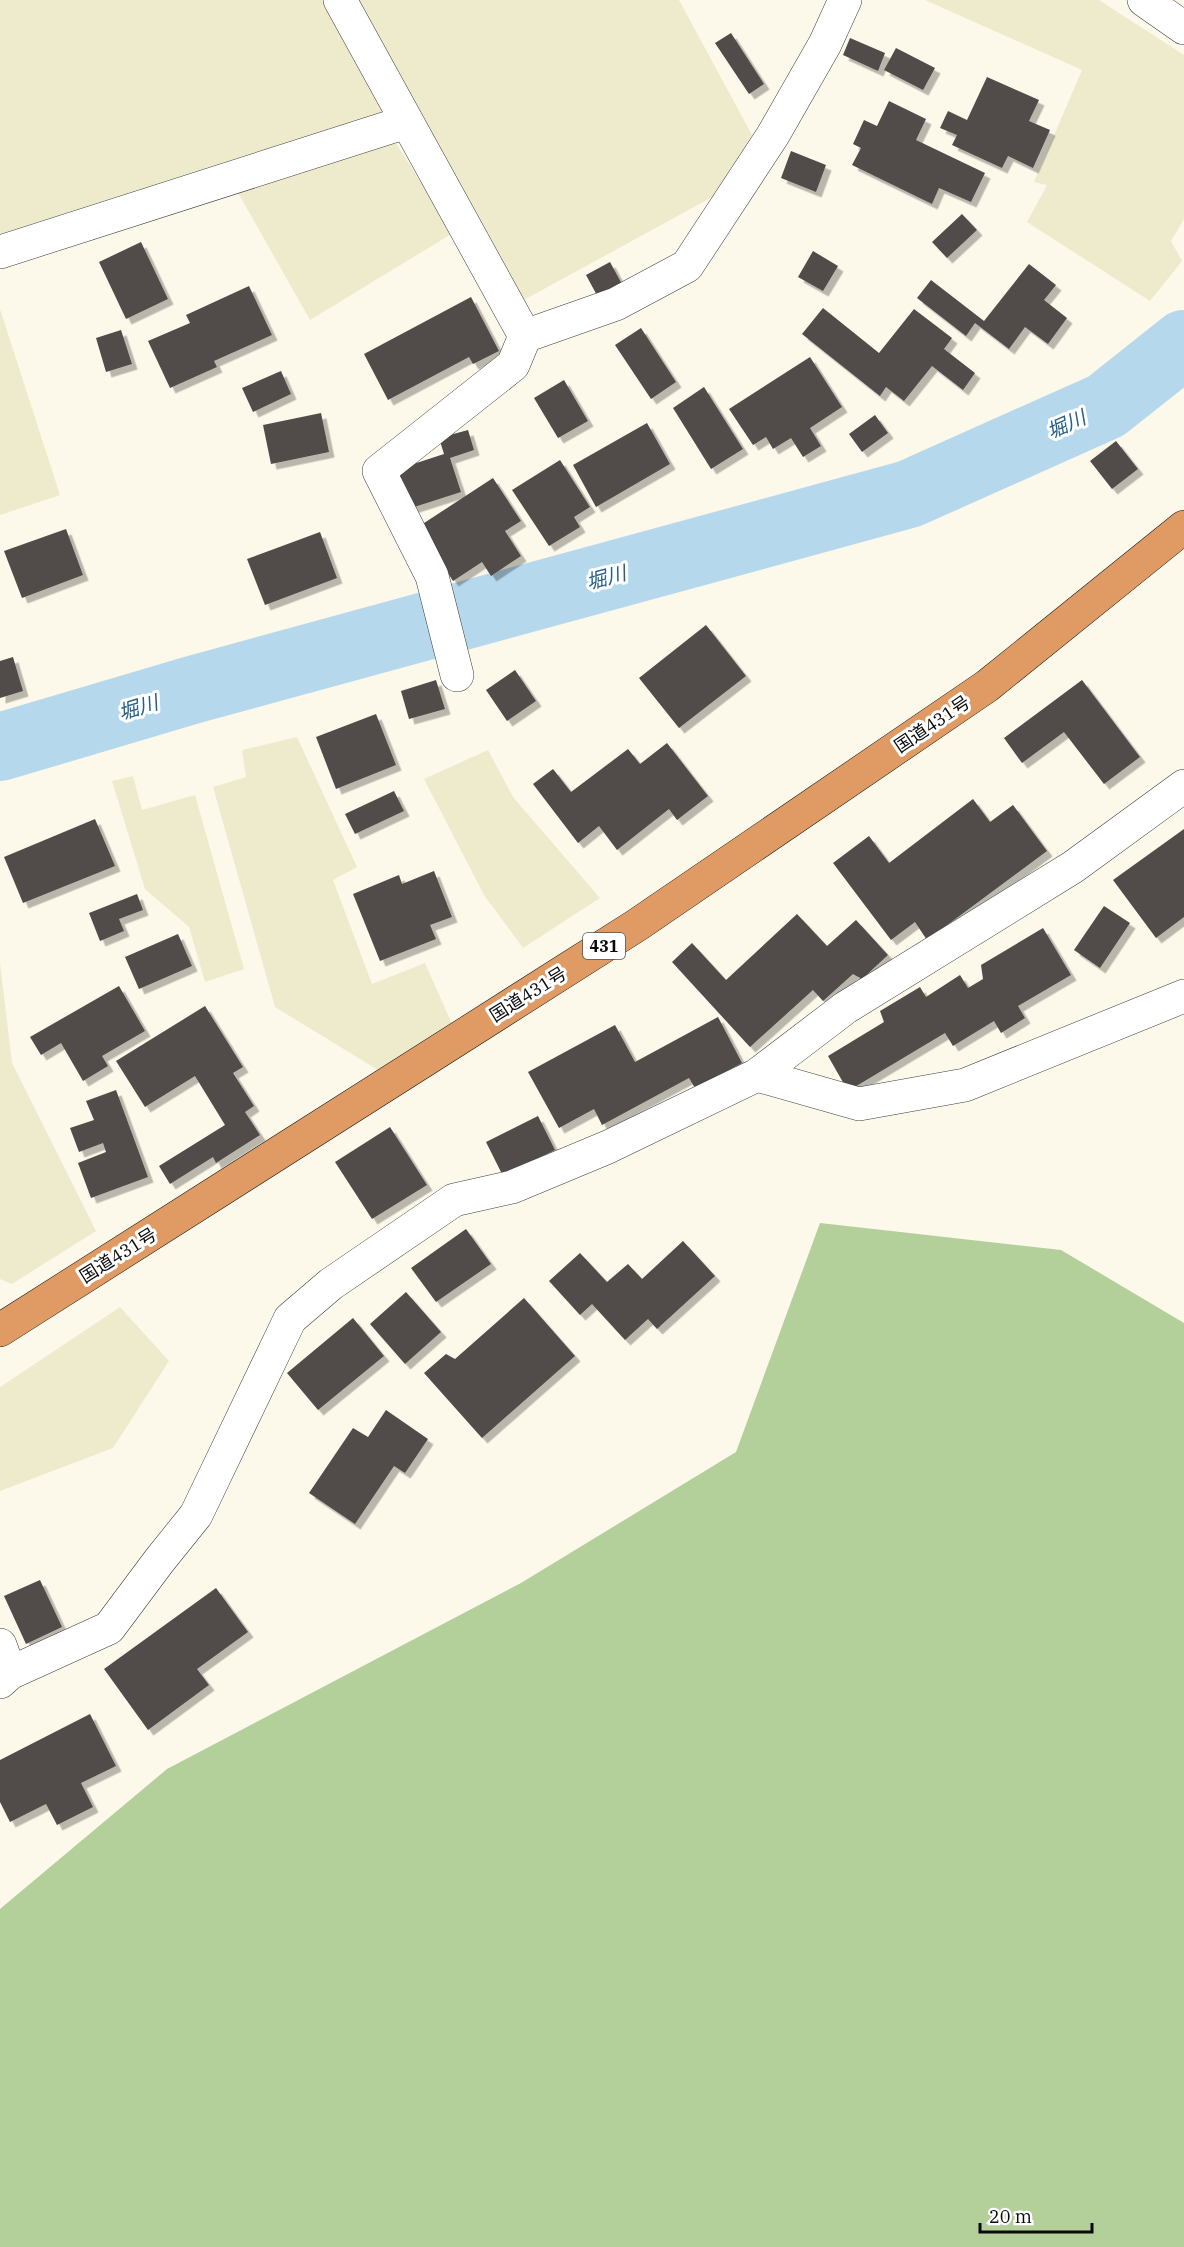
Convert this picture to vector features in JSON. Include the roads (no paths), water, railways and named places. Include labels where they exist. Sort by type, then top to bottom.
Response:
[{"type":"highway","name":"国道431号","points":[[0,1330],[646,918],[987,686],[1184,527]]},
{"type":"street","points":[[340,0],[525,336]]},
{"type":"street","points":[[457,675],[432,576],[379,471],[513,365],[525,336],[616,304],[687,266],[773,135],[825,44],[845,0]]},
{"type":"street","points":[[1144,0],[1184,28]]},
{"type":"street","points":[[0,252],[406,122]]},
{"type":"street","points":[[3,1667],[110,1628],[196,1515],[290,1319],[331,1284],[454,1200],[512,1187],[608,1148],[757,1075],[845,1008],[1073,867],[1184,786]]},
{"type":"street","points":[[757,1075],[859,1104],[965,1085],[1184,996]]},
{"type":"waterway","name":"堀川","points":[[0,747],[192,690],[909,494],[1106,406],[1184,344]]}]
